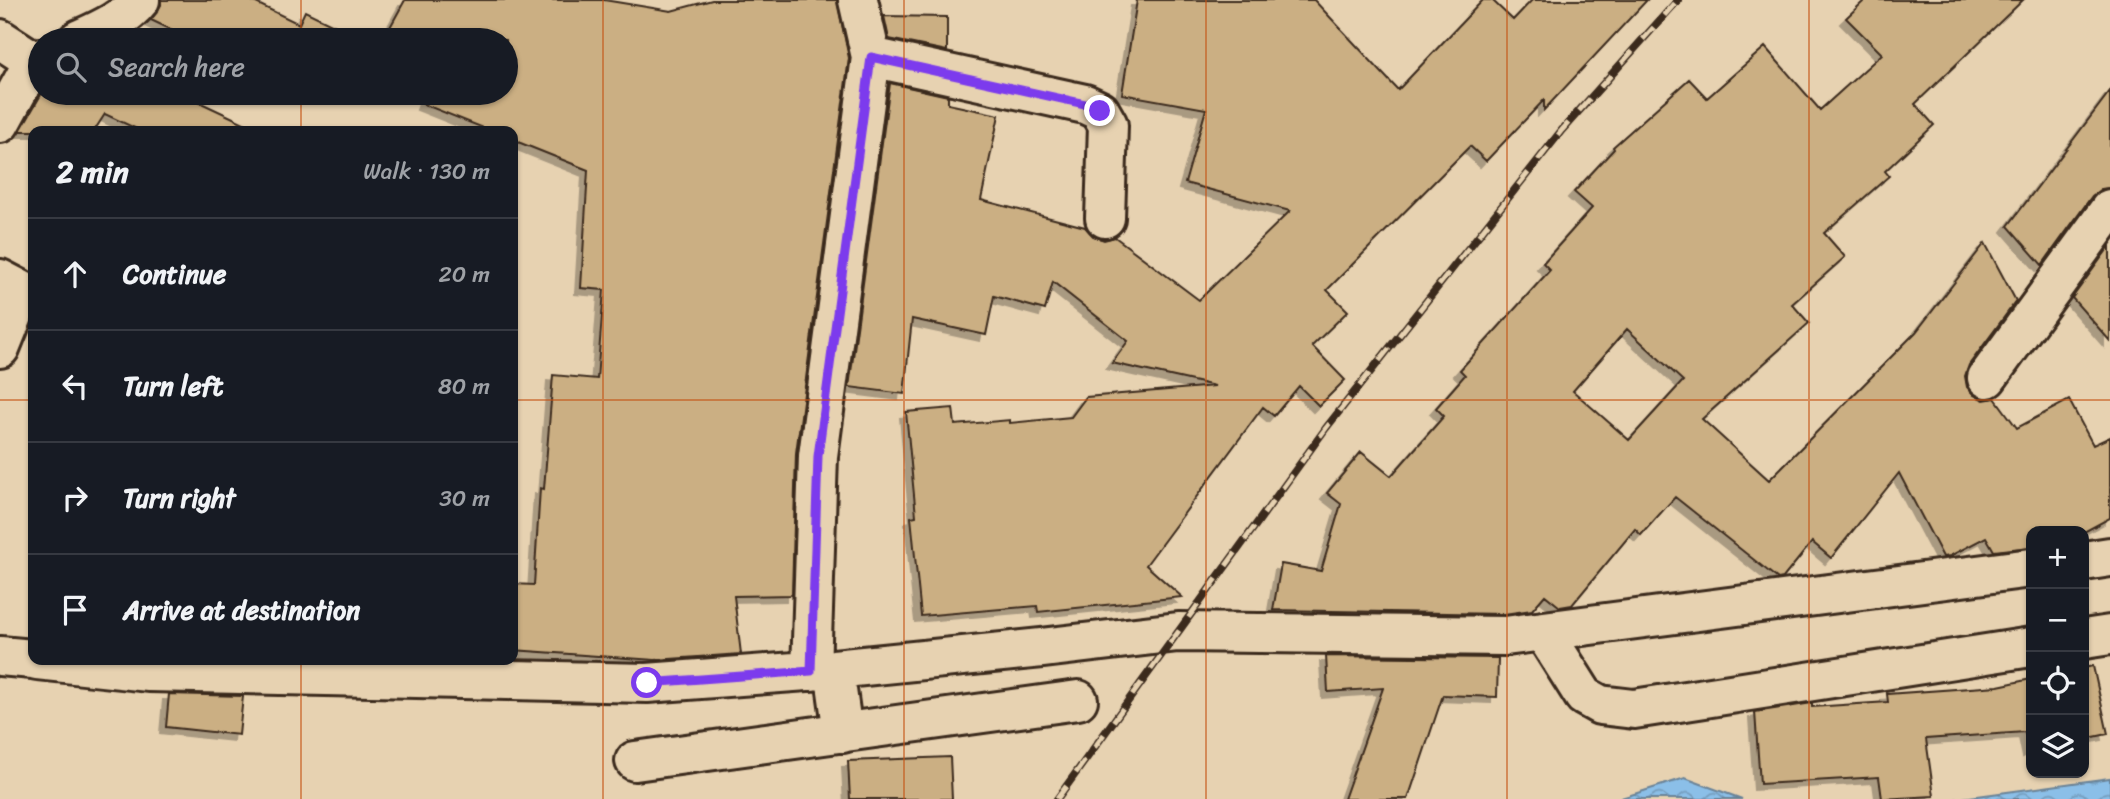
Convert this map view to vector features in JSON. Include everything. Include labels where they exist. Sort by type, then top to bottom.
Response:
[{"type":"street","points":[[104,28],[134,8],[140,0]]},
{"type":"street","points":[[843,733],[823,670],[818,456],[871,57],[858,0]]},
{"type":"street","points":[[0,39],[28,55]]},
{"type":"street","points":[[871,57],[1085,104],[1100,111],[1108,125],[1105,218]]},
{"type":"street","points":[[0,123],[28,75]]},
{"type":"street","points":[[1987,378],[2110,209]]},
{"type":"street","points":[[0,348],[19,289]]},
{"type":"street","points":[[2089,560],[2110,557]]},
{"type":"street","points":[[131,665],[647,683],[823,670],[1178,632],[1505,636],[2026,569]]},
{"type":"street","points":[[1544,631],[1584,696],[1600,705],[1634,709],[2026,648]]},
{"type":"street","points":[[2089,638],[2110,635]]},
{"type":"street","points":[[0,656],[28,659]]},
{"type":"street","points":[[635,761],[1078,700]]},
{"type":"water","points":[[1685,778],[1742,799],[1618,799]]},
{"type":"water","points":[[2110,778],[2110,799],[1955,799]]},
{"type":"building","points":[[161,0],[250,0],[299,24],[305,11],[340,28],[168,28],[151,20],[161,5]]},
{"type":"building","points":[[405,0],[604,0],[671,11],[712,0],[837,0],[849,58],[796,453],[792,595],[734,596],[741,654],[655,660],[518,650],[518,584],[534,585],[540,488],[544,489],[553,375],[597,379],[604,290],[581,288],[588,170],[518,142],[518,126],[478,126],[426,105],[518,105],[518,28],[390,28]]},
{"type":"building","points":[[1137,0],[1314,0],[1398,90],[1483,0],[1492,0],[1513,20],[1532,0],[1647,0],[1544,110],[1544,100],[1486,161],[1470,146],[1327,290],[1348,311],[1312,346],[1345,380],[1319,406],[1299,386],[1274,416],[1263,407],[1146,565],[1182,597],[1038,612],[1037,606],[921,616],[911,517],[916,516],[906,412],[953,408],[955,425],[1010,420],[1010,423],[1071,417],[1086,397],[1215,386],[1112,363],[1128,341],[1053,282],[1045,310],[994,296],[986,335],[912,319],[904,394],[849,387],[890,83],[948,96],[948,104],[999,115],[981,200],[1085,227],[1093,236],[1104,240],[1115,237],[1199,300],[1290,211],[1185,183],[1206,109],[1122,94]]},
{"type":"building","points":[[1865,0],[2023,0],[1915,104],[1934,125],[1885,171],[1889,176],[1824,233],[1845,257],[1792,304],[1809,323],[1702,419],[1769,480],[1916,332],[1985,243],[2016,301],[1969,365],[1965,376],[1967,387],[1974,395],[1984,400],[1995,398],[2017,428],[2069,400],[2093,445],[2110,437],[2110,518],[2089,529],[2089,526],[2026,526],[2026,548],[1994,551],[1986,537],[1943,557],[1899,473],[1831,558],[1812,542],[1783,578],[1778,579],[1675,497],[1641,535],[1635,529],[1572,605],[1560,607],[1545,595],[1532,610],[1504,614],[1273,610],[1281,564],[1321,571],[1341,504],[1327,493],[1361,452],[1391,476],[1444,416],[1436,408],[1465,375],[1460,370],[1550,270],[1543,263],[1592,208],[1574,192],[1613,147],[1689,79],[1707,98],[1765,47],[1820,110],[1882,54],[1846,18]],"holes":[[[1627,329],[1683,381],[1629,440],[1573,391]]]},
{"type":"building","points":[[884,16],[947,17],[947,51],[889,39]]},
{"type":"building","points":[[2110,91],[2110,188],[2101,189],[2092,196],[2042,265],[2008,226]]},
{"type":"building","points":[[35,105],[206,105],[250,126],[130,126],[105,114],[97,126],[28,126],[28,131],[20,131]]},
{"type":"building","points":[[2110,246],[2110,341],[2072,298]]},
{"type":"building","points":[[1326,656],[1498,658],[1497,697],[1443,695],[1408,799],[1344,799],[1383,688],[1328,692]]},
{"type":"building","points":[[2093,666],[2108,734],[2089,738],[2089,715],[2089,667]]},
{"type":"building","points":[[2026,680],[2026,737],[2025,732],[1926,739],[1934,796],[1882,799],[1879,777],[1760,784],[1755,712],[1812,703],[1812,707],[1888,702],[1887,694],[1998,686]]},
{"type":"building","points":[[169,694],[243,696],[239,735],[166,727]]},
{"type":"building","points":[[950,757],[952,799],[850,799],[848,761]]},
{"type":"railway","points":[[1057,799],[1326,428],[1562,130],[1678,0]]},
{"type":"route","points":[[647,683],[811,671],[818,456],[871,57],[1085,104],[1100,111]]}]
